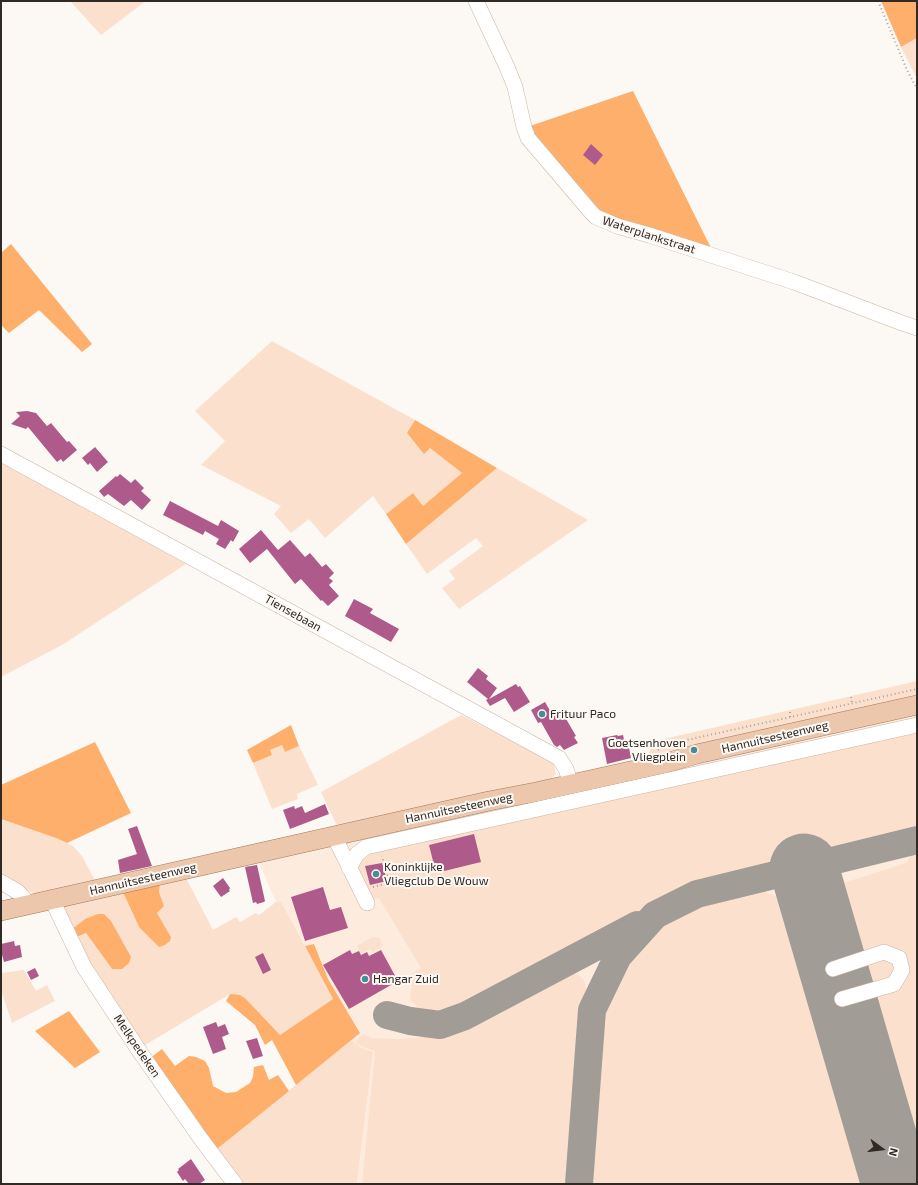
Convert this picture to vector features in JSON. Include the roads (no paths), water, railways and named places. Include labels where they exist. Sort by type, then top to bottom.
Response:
[{"type":"main road","name":"Hannuitsesteenweg","points":[[1,911],[489,801],[571,784],[917,704]]},
{"type":"street","name":"Waterplankstraat","points":[[476,1],[515,87],[528,138],[596,217],[617,226],[794,282],[902,324],[917,328]]},
{"type":"street","name":"Tiensebaan","points":[[1,454],[559,758],[566,769],[571,784]]},
{"type":"street","points":[[349,868],[357,854],[366,847],[917,725]]},
{"type":"street","points":[[334,836],[364,897]]},
{"type":"street","points":[[1,882],[18,892],[30,905]]},
{"type":"street","name":"Melkpedeken","points":[[52,900],[84,967],[144,1058],[235,1184]]},
{"type":"street","points":[[833,969],[884,952],[900,958],[902,970],[894,984],[842,999]]},
{"type":"place","name":"Frituur Paco","points":[[542,714]]},
{"type":"place","name":"Goetsenhoven Vliegplein","points":[[694,750]]},
{"type":"place","name":"Koninklijke Vliegclub De Wouw","points":[[376,874]]},
{"type":"place","name":"Hangar Zuid","points":[[365,979]]}]
